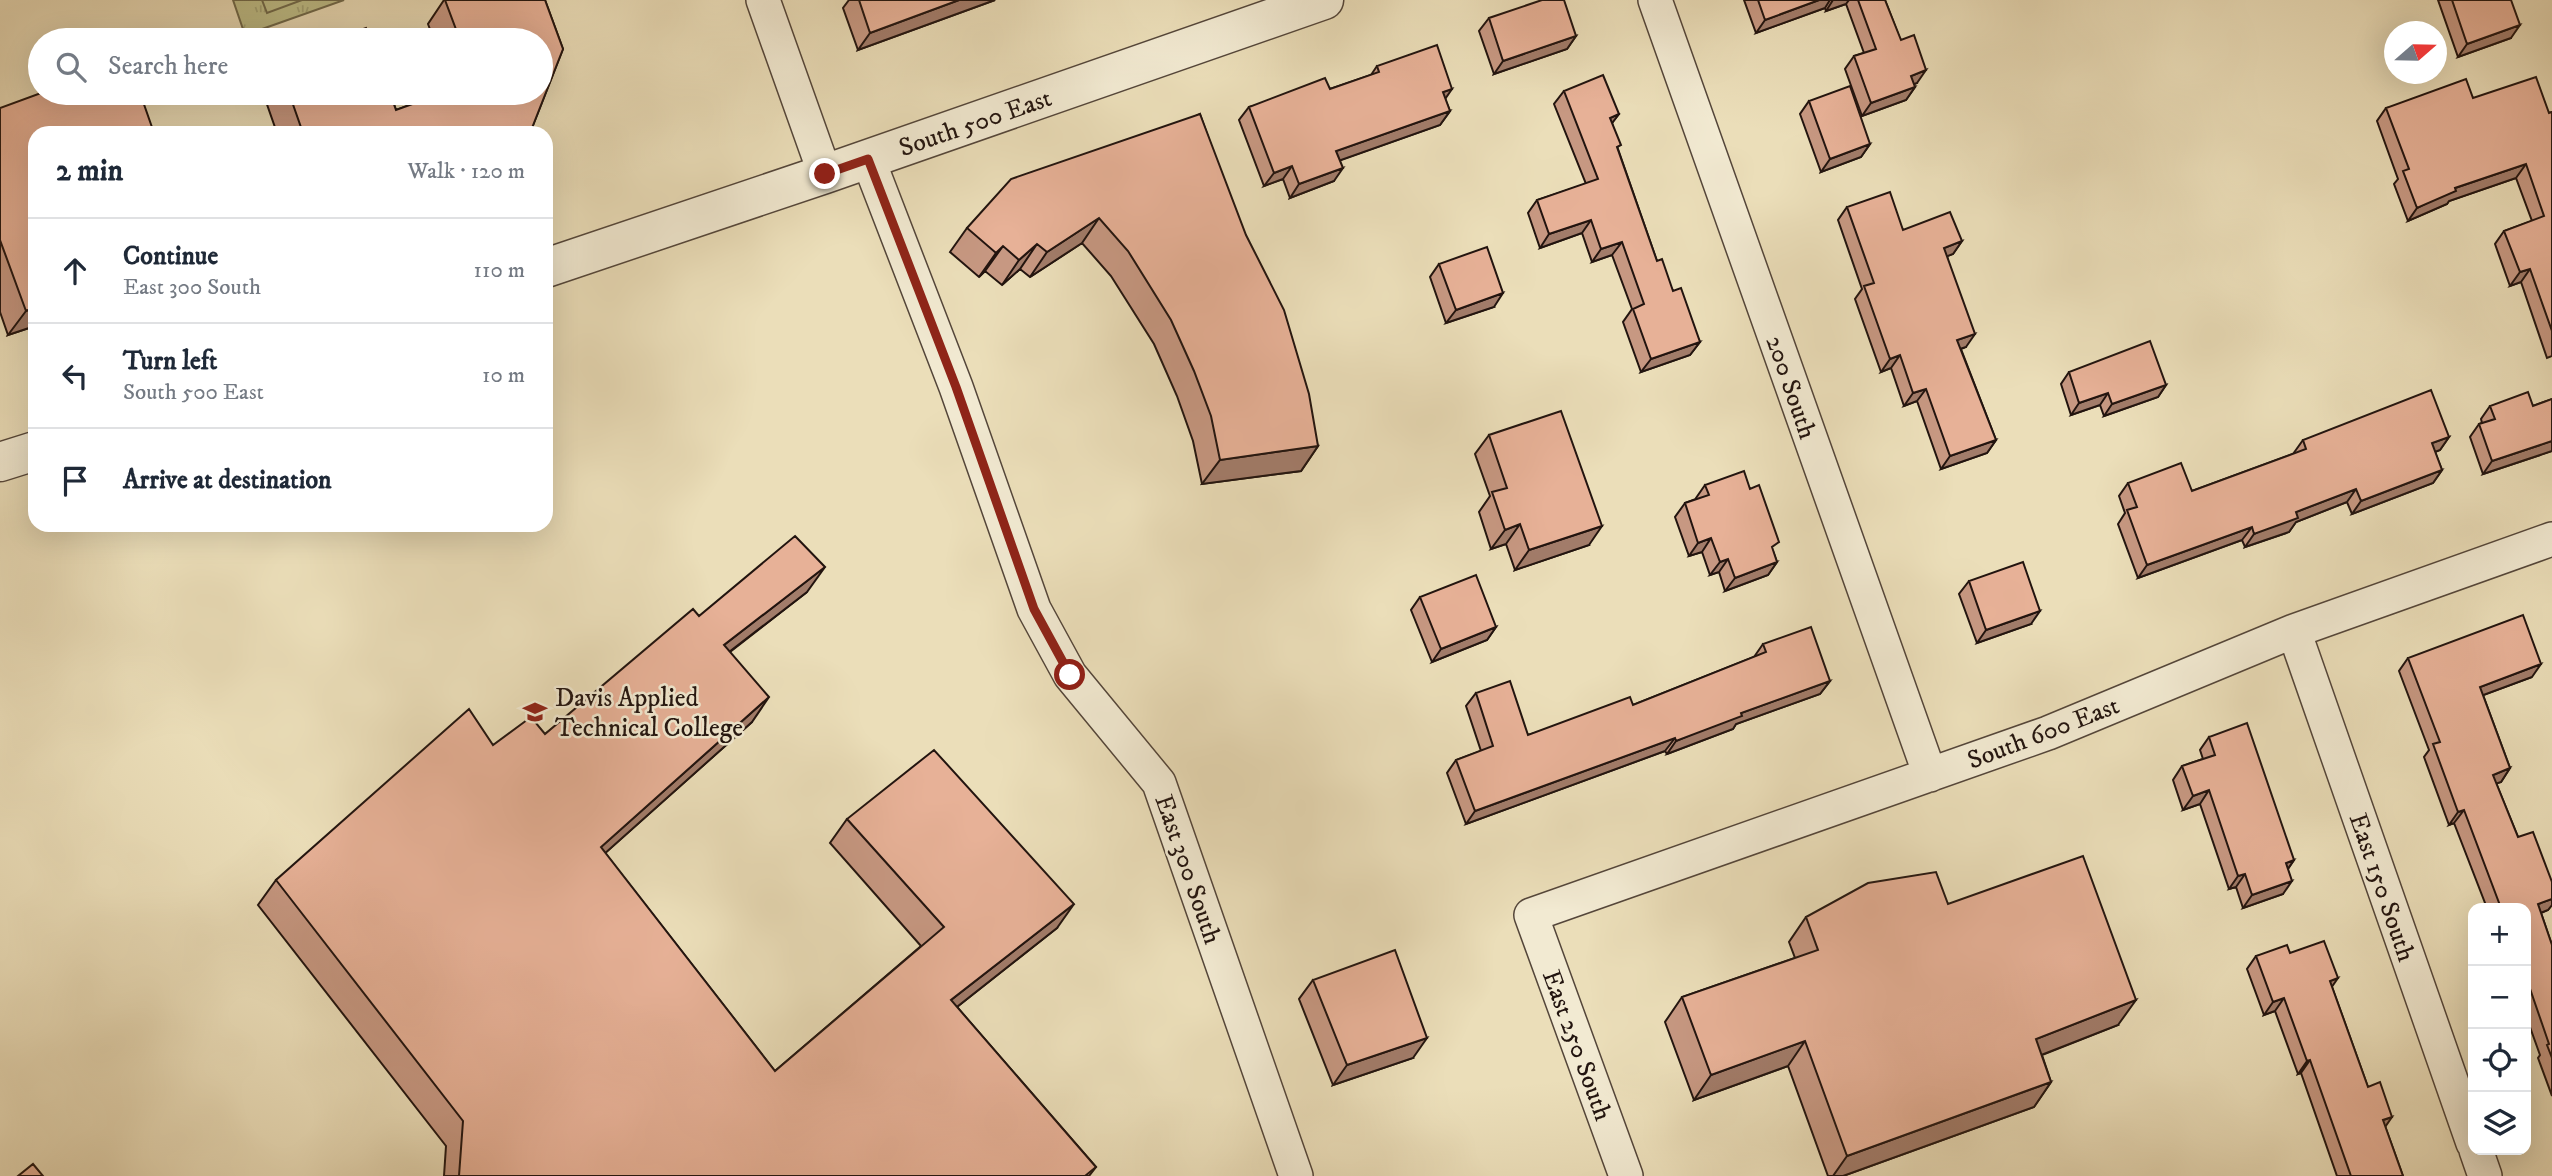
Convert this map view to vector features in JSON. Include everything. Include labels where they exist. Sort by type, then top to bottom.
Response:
[{"type":"street","points":[[763,0],[825,174]]},
{"type":"street","name":"South 500 East","points":[[553,266],[1324,0]]},
{"type":"street","name":"200 South","points":[[1655,0],[1930,775]]},
{"type":"street","name":"East 300 South","points":[[868,159],[956,387],[1034,609],[1070,675],[1159,783],[1296,1176]]},
{"type":"street","points":[[0,462],[28,452]]},
{"type":"street","name":"South 600 East","points":[[1531,915],[2048,733],[2294,631],[2552,539]]},
{"type":"street","name":"East 150 South","points":[[2294,631],[2468,1129]]},
{"type":"street","name":"East 250 South","points":[[1531,915],[1626,1176]]},
{"type":"street","points":[[2478,1155],[2485,1176]]},
{"type":"green space","points":[[233,0],[344,0],[265,28],[243,28]]},
{"type":"green space","points":[[262,0],[302,0],[267,13]]},
{"type":"building","points":[[445,0],[545,0],[563,49],[553,74],[553,28],[456,28]]},
{"type":"building","points":[[859,0],[959,0],[870,33]]},
{"type":"building","points":[[1542,0],[1564,0],[1576,36],[1503,61],[1489,18]]},
{"type":"building","points":[[1758,0],[1819,0],[1765,20]]},
{"type":"building","points":[[1858,0],[1885,0],[1901,40],[1914,35],[1926,70],[1911,76],[1915,87],[1871,103],[1854,56],[1876,49]]},
{"type":"building","points":[[2452,0],[2511,0],[2520,25],[2467,44]]},
{"type":"building","points":[[1437,45],[1452,89],[1443,92],[1450,111],[1336,151],[1343,168],[1299,184],[1292,166],[1274,173],[1249,107],[1325,78],[1330,89],[1379,72],[1377,66]]},
{"type":"building","points":[[1603,75],[1619,114],[1610,118],[1621,145],[1617,147],[1657,261],[1662,259],[1673,291],[1681,288],[1700,342],[1651,359],[1633,309],[1644,304],[1622,242],[1601,249],[1591,220],[1549,234],[1537,200],[1598,179],[1564,91]]},
{"type":"building","points":[[2536,77],[2549,113],[2552,112],[2552,331],[2530,269],[2520,272],[2504,231],[2544,216],[2526,164],[2455,188],[2456,191],[2417,208],[2403,171],[2409,169],[2386,108],[2466,79],[2473,98]]},
{"type":"building","points":[[1850,86],[1870,144],[1830,159],[1809,101]]},
{"type":"building","points":[[28,98],[28,105],[144,105],[152,126],[28,126],[26,311],[0,240],[0,108]]},
{"type":"building","points":[[293,105],[394,105],[396,110],[410,105],[541,105],[533,126],[301,126]]},
{"type":"building","points":[[1200,114],[1246,235],[1284,310],[1309,394],[1318,446],[1220,460],[1211,416],[1171,320],[1128,251],[1099,218],[1047,252],[1037,244],[1019,260],[1003,246],[996,253],[967,228],[1011,179]]},
{"type":"building","points":[[1890,192],[1903,230],[1950,212],[1962,241],[1944,248],[1975,334],[1957,340],[1996,440],[1950,456],[1926,389],[1913,393],[1900,355],[1890,359],[1864,286],[1874,283],[1847,207]]},
{"type":"building","points":[[1487,247],[1503,293],[1456,310],[1439,264]]},
{"type":"building","points":[[2150,341],[2166,385],[2112,404],[2108,393],[2079,403],[2069,372]]},
{"type":"building","points":[[2431,390],[2449,437],[2432,443],[2442,470],[2361,501],[2356,489],[2296,512],[2298,518],[2254,534],[2252,527],[2147,565],[2127,510],[2137,507],[2128,483],[2181,463],[2192,491],[2306,449],[2303,440]]},
{"type":"building","points":[[2528,392],[2533,406],[2552,399],[2552,441],[2492,461],[2479,424],[2495,419],[2490,406]]},
{"type":"building","points":[[1561,411],[1602,526],[1529,550],[1520,524],[1505,530],[1492,492],[1507,488],[1489,435]]},
{"type":"building","points":[[1744,471],[1750,489],[1759,485],[1779,542],[1772,547],[1777,562],[1735,578],[1728,559],[1720,562],[1711,538],[1698,543],[1685,503],[1709,495],[1705,485]]},
{"type":"building","points":[[795,536],[825,567],[724,645],[769,697],[601,847],[775,1071],[944,927],[847,819],[934,750],[1074,904],[951,1000],[1096,1167],[1085,1176],[459,1176],[463,1121],[276,880],[469,709],[493,745],[531,717],[545,734],[693,609],[699,616]]},
{"type":"building","points":[[2023,562],[2040,611],[1986,630],[1969,581]]},
{"type":"building","points":[[1476,575],[1496,627],[1441,649],[1420,597]]},
{"type":"building","points":[[2523,615],[2541,664],[2480,687],[2510,768],[2493,775],[2518,837],[2533,832],[2552,882],[2552,899],[2538,904],[2552,945],[2552,1058],[2531,992],[2531,903],[2499,903],[2464,810],[2458,812],[2433,744],[2440,742],[2408,658]]},
{"type":"building","points":[[1811,627],[1830,681],[1741,713],[1742,716],[1676,741],[1675,738],[1475,811],[1456,760],[1493,746],[1476,693],[1510,681],[1528,735],[1630,697],[1633,705],[1766,652],[1763,644]]},
{"type":"building","points":[[2247,723],[2294,860],[2286,863],[2292,881],[2252,895],[2245,874],[2238,876],[2209,790],[2193,796],[2182,766],[2215,755],[2209,737]]},
{"type":"building","points":[[2083,856],[2136,1000],[2036,1039],[2051,1082],[1847,1156],[1805,1041],[1711,1075],[1682,997],[1818,950],[1806,917],[1868,883],[1936,872],[1948,904]]},
{"type":"building","points":[[2324,941],[2338,978],[2330,981],[2368,1087],[2380,1082],[2392,1117],[2383,1120],[2403,1176],[2351,1176],[2310,1060],[2307,1061],[2284,998],[2273,1002],[2256,956],[2287,945],[2290,953]]},
{"type":"building","points":[[1395,950],[1427,1038],[1347,1065],[1313,980]]},
{"type":"building","points":[[33,1164],[43,1176],[18,1176]]},
{"type":"place","name":"Davis Applied Technical College","points":[[535,712]]},
{"type":"route","points":[[825,174],[868,159],[956,387],[1034,609],[1070,675]]}]
